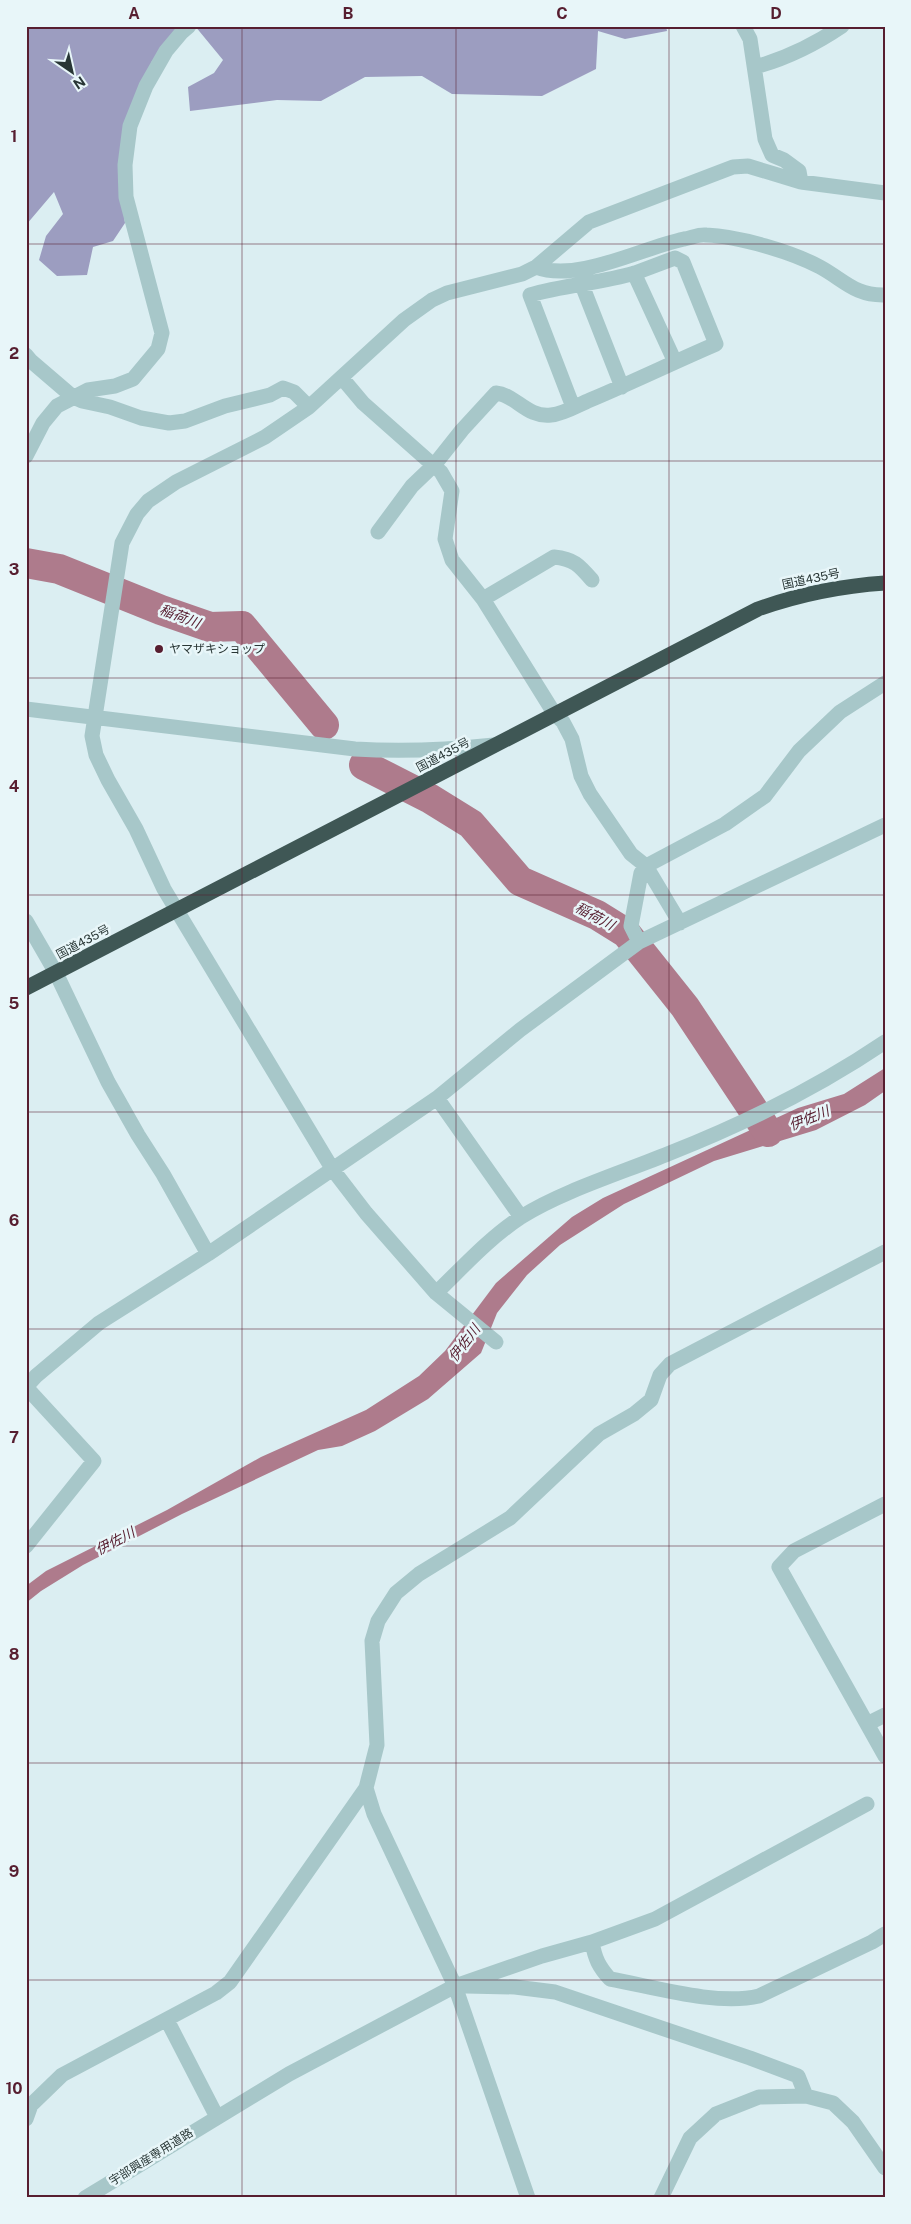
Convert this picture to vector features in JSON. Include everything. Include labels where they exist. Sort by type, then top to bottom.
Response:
[{"type":"highway","name":"国道435号","points":[[26,988],[758,609],[789,598],[825,590],[885,583]]},
{"type":"street","points":[[26,456],[48,415],[57,406],[88,390],[116,386],[133,379],[158,349],[162,333],[126,197],[125,165],[130,126],[146,86],[166,51],[189,26]]},
{"type":"street","points":[[743,26],[750,39],[765,139],[772,155],[784,160],[799,171],[801,182]]},
{"type":"street","points":[[755,67],[785,59],[822,40],[842,26]]},
{"type":"street","points":[[496,1342],[442,1298],[366,1213],[333,1170],[176,910],[136,829],[96,755],[92,736],[122,542],[148,501],[176,482],[265,437],[308,407],[404,320],[432,300],[447,293],[522,274],[536,267],[589,222],[733,167],[748,166],[801,182],[885,193]]},
{"type":"street","points":[[536,267],[548,272],[591,268],[664,243],[705,234],[747,242],[798,258],[820,267],[854,290],[875,295],[885,295]]},
{"type":"street","points":[[378,532],[412,486],[435,464],[462,430],[496,393],[506,394],[521,407],[537,415],[552,416],[622,387],[716,344],[683,262],[675,258],[634,273],[582,285],[557,287],[530,295],[573,407]]},
{"type":"street","points":[[634,273],[675,362]]},
{"type":"street","points":[[582,285],[622,387]]},
{"type":"street","points":[[26,355],[30,361],[73,397],[141,418],[169,423],[185,421],[225,406],[270,395],[283,388],[294,392],[308,407]]},
{"type":"street","points":[[342,378],[363,404],[442,472],[452,491],[445,539],[452,560],[483,599],[554,713],[564,722],[572,739],[581,776],[590,794],[631,854],[646,866],[680,923]]},
{"type":"street","points":[[483,599],[554,556],[567,558],[578,564],[592,580]]},
{"type":"street","points":[[640,942],[630,926],[641,873],[646,866],[725,824],[765,796],[799,751],[840,712],[885,683]]},
{"type":"street","points":[[26,709],[327,746],[396,752],[494,745]]},
{"type":"street","points":[[26,1546],[94,1461],[26,1387],[36,1376],[99,1323],[208,1254],[437,1098],[520,1030],[640,942],[885,825]]},
{"type":"street","points":[[26,922],[56,973],[108,1082],[208,1254]]},
{"type":"street","points":[[442,1298],[490,1241],[522,1217],[564,1196],[766,1113],[847,1068],[885,1042]]},
{"type":"street","points":[[437,1098],[522,1217]]},
{"type":"street","points":[[26,2119],[31,2105],[62,2075],[216,1993],[230,1982],[366,1788],[377,1745],[372,1641],[378,1621],[396,1593],[419,1574],[510,1518],[600,1434],[634,1414],[651,1400],[660,1375],[670,1364],[885,1252]]},
{"type":"street","points":[[885,1504],[794,1551],[778,1567],[885,1756]]},
{"type":"street","points":[[867,1724],[885,1715]]},
{"type":"street","points":[[366,1788],[374,1814],[455,1986],[528,2198]]},
{"type":"street","name":"宇部興産専用道路","points":[[85,2198],[289,2074],[455,1986],[542,1956],[592,1942],[655,1919],[867,1804]]},
{"type":"street","points":[[592,1942],[599,1967],[610,1979],[722,2000],[744,2000],[759,1996],[885,1934]]},
{"type":"street","points":[[455,1986],[515,1987],[555,1992],[798,2076],[806,2096]]},
{"type":"street","points":[[167,2020],[217,2117]]},
{"type":"street","points":[[661,2198],[690,2138],[716,2114],[759,2096],[806,2096],[833,2103],[853,2122],[885,2168]]},
{"type":"shaded area","points":[[26,26],[185,26],[152,61],[118,171],[125,223],[113,241],[93,247],[87,275],[57,276],[39,260],[46,236],[63,214],[54,192],[26,225]]},
{"type":"shaded area","points":[[195,26],[666,26],[667,31],[625,39],[598,31],[596,69],[542,96],[452,94],[422,76],[365,77],[321,101],[277,100],[190,111],[188,87],[214,73],[223,60]]},
{"type":"water","name":"伊佐川","points":[[885,1068],[885,1091],[865,1105],[816,1130],[714,1161],[624,1204],[560,1245],[527,1275],[497,1313],[481,1353],[428,1399],[375,1431],[342,1446],[318,1450],[182,1514],[83,1565],[41,1591],[26,1603],[26,1586],[46,1571],[167,1510],[261,1457],[366,1410],[419,1376],[445,1351],[496,1283],[572,1217],[603,1198],[798,1108],[844,1094]]},
{"type":"waterway","name":"稲荷川","points":[[26,563],[59,569],[161,610],[210,627],[242,626],[324,725]]},
{"type":"waterway","name":"稲荷川","points":[[364,765],[429,798],[471,824],[520,881],[597,915],[626,933],[685,1007],[768,1132]]},
{"type":"place","name":"ヤマザキショップ","points":[[159,649]]}]
